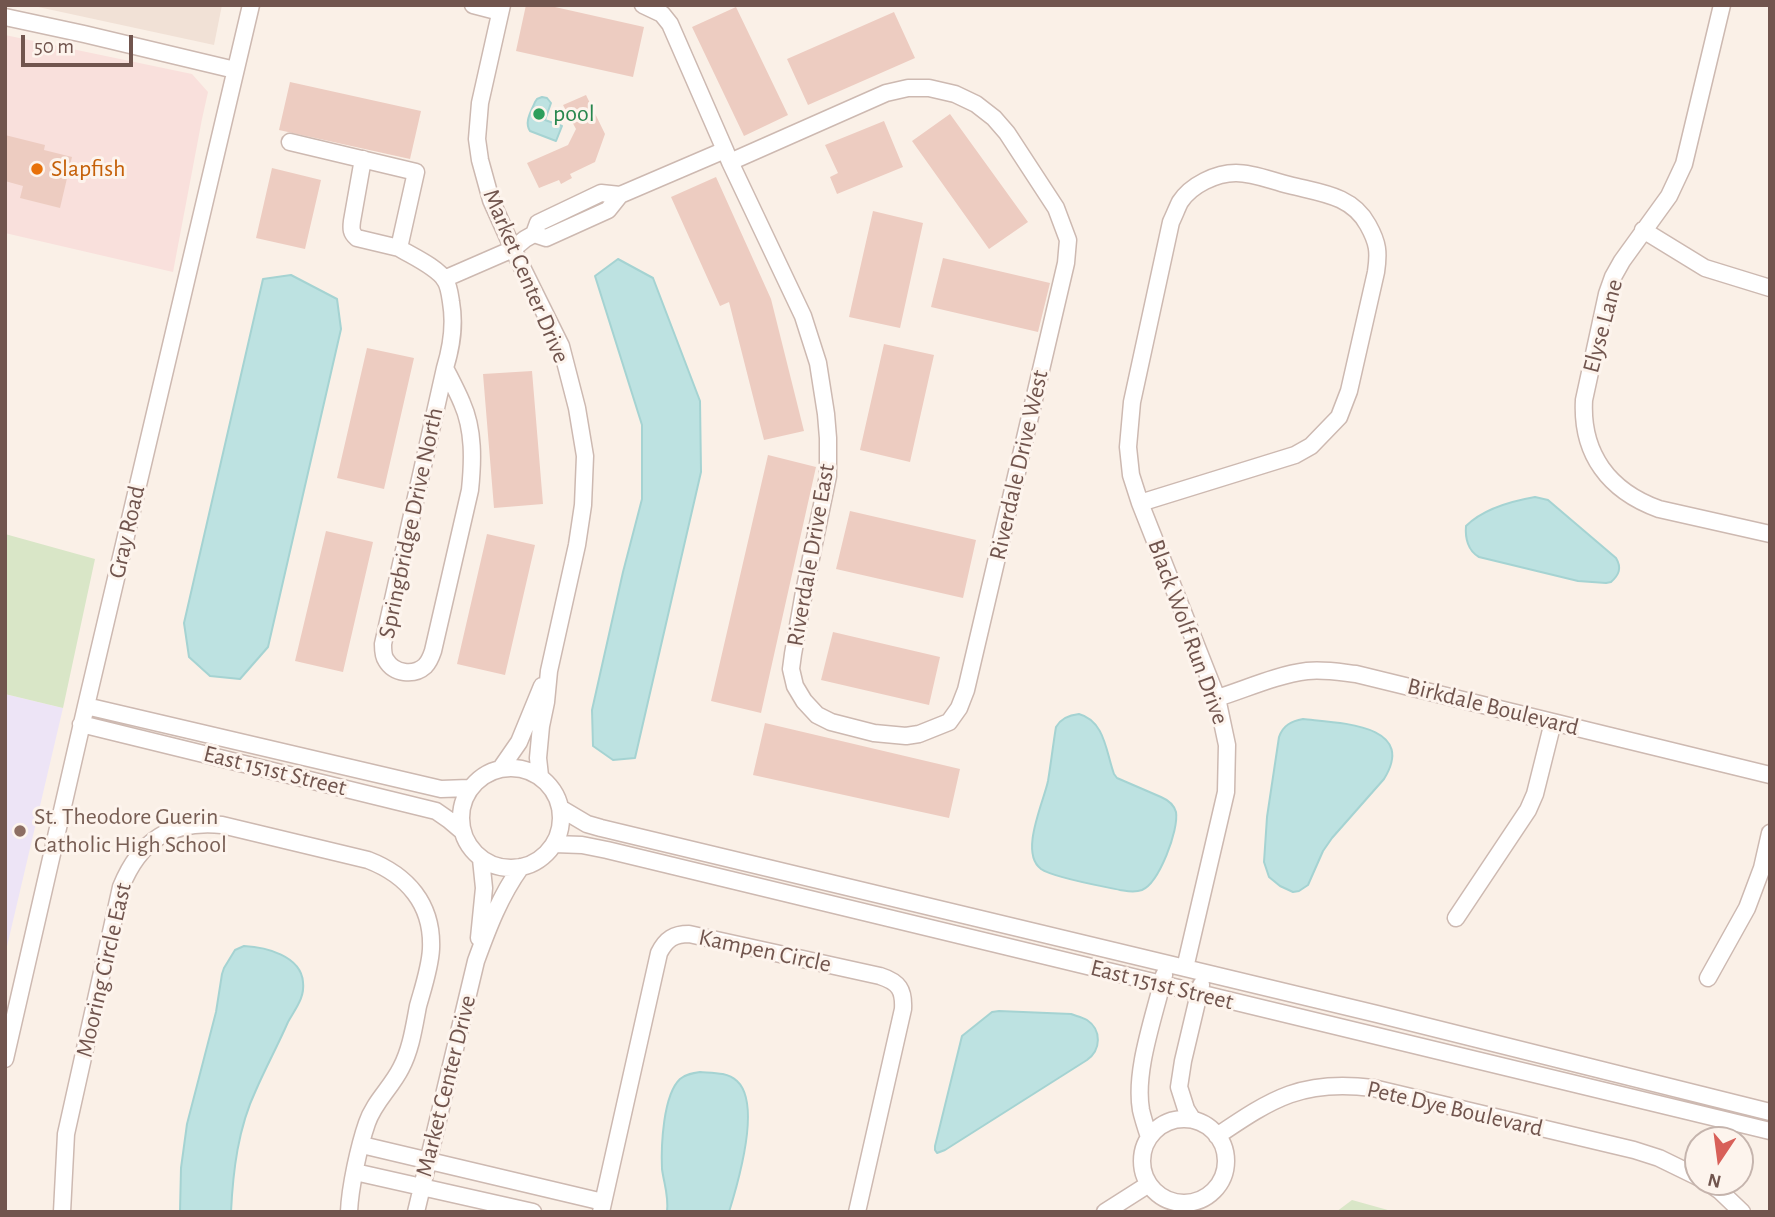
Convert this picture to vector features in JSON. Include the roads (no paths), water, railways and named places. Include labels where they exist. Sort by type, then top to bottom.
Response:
[{"type":"street","name":"Gray Road","points":[[5,1059],[81,724],[251,5]]},
{"type":"street","points":[[473,5],[501,9]]},
{"type":"street","name":"Riverdale Drive East","points":[[643,5],[659,11],[668,20],[727,156],[803,316],[818,363],[827,414],[828,476],[793,654],[791,668],[795,686],[817,715],[831,722],[874,733],[906,736],[919,734],[949,722],[959,708],[966,690]]},
{"type":"street","name":"Elyse Lane","points":[[1716,6],[1684,164],[1669,196],[1622,261],[1607,294],[1583,415],[1585,434],[1601,467],[1626,494],[1659,509],[1770,534]]},
{"type":"street","name":"Market Center Drive","points":[[501,9],[480,103],[477,139],[480,160],[486,184],[513,249],[561,346],[577,408],[585,457],[583,505],[577,545],[549,671],[541,726],[538,758],[540,776]]},
{"type":"street","points":[[5,17],[235,70]]},
{"type":"street","name":"Riverdale Drive West","points":[[727,156],[886,93],[908,88],[929,88],[955,94],[976,104],[994,118],[1007,132],[1056,208],[1068,240],[1066,263],[966,690]]},
{"type":"street","points":[[290,142],[416,172],[399,248]]},
{"type":"street","points":[[363,159],[352,222],[353,235],[357,239],[399,248],[444,279],[513,249],[534,234],[546,238],[608,210],[620,195],[727,156]]},
{"type":"street","name":"Black Wolf Run Drive","points":[[1140,503],[1295,455],[1311,446],[1339,417],[1349,391],[1379,252],[1373,233],[1362,214],[1349,202],[1254,175],[1235,173],[1212,178],[1194,188],[1181,201],[1171,222],[1132,402],[1128,447],[1131,475],[1140,503],[1217,698],[1227,745],[1226,792],[1185,968]]},
{"type":"street","points":[[1643,230],[1705,268],[1770,288]]},
{"type":"street","name":"Springbridge Drive North","points":[[444,279],[450,297],[454,330],[451,349],[445,368],[383,644],[386,662],[403,672],[420,669],[428,663],[433,651],[470,490],[470,430],[462,401],[445,368]]},
{"type":"street","name":"Birkdale Boulevard","points":[[1217,698],[1283,677],[1307,671],[1329,670],[1356,674],[1770,775]]},
{"type":"street","name":"Market Center Drive","points":[[501,768],[519,742],[549,671]]},
{"type":"street","name":"East 151st Street","points":[[86,706],[441,789],[469,788]]},
{"type":"street","points":[[1456,918],[1528,810],[1553,722]]},
{"type":"street","name":"East 151st Street","points":[[81,724],[436,811],[461,831]]},
{"type":"street","points":[[501,768],[521,768],[540,776],[556,796],[560,808],[559,832],[554,844],[534,863],[521,867],[500,867],[481,859],[466,842],[461,831],[461,809],[469,788],[483,775],[501,768]]},
{"type":"street","name":"East 151st Street","points":[[560,808],[587,824],[601,828],[1203,972],[1770,1112]]},
{"type":"street","name":"Mooring Circle East","points":[[62,1212],[66,1134],[121,887],[134,861],[157,838],[188,825],[210,824],[295,842],[386,867],[404,879],[425,911],[431,951],[407,1055],[397,1077],[373,1109],[367,1123],[349,1212]]},
{"type":"street","points":[[1707,978],[1747,908],[1762,868],[1770,833]]},
{"type":"street","name":"East 151st Street","points":[[554,844],[582,845],[607,850],[1770,1132]]},
{"type":"street","name":"Market Center Drive","points":[[476,961],[484,888],[481,859]]},
{"type":"street","name":"Market Center Drive","points":[[416,1212],[476,961],[504,892],[521,867]]},
{"type":"street","name":"Kampen Circle","points":[[362,1144],[486,1174],[602,1207],[659,953],[673,936],[689,934],[880,976],[892,981],[901,990],[903,1009],[857,1212]]},
{"type":"street","points":[[1149,1137],[1141,1110],[1140,1089],[1143,1063],[1167,964]]},
{"type":"street","points":[[1193,1120],[1186,1109],[1179,1087],[1203,972]]},
{"type":"street","name":"Pete Dye Boulevard","points":[[1217,1136],[1257,1109],[1282,1097],[1327,1085],[1351,1086],[1373,1088],[1634,1150],[1684,1170]]},
{"type":"street","points":[[1193,1120],[1206,1126],[1217,1136],[1226,1160],[1223,1173],[1208,1195],[1196,1201],[1170,1200],[1158,1194],[1149,1184],[1142,1165],[1144,1146],[1158,1128],[1168,1122],[1193,1120]]},
{"type":"street","points":[[355,1172],[533,1212]]},
{"type":"street","points":[[481,1200],[486,1174]]},
{"type":"street","points":[[1105,1212],[1149,1184]]},
{"type":"street","points":[[1725,1196],[1742,1212]]},
{"type":"water","name":"pool","points":[[542,97],[551,103],[545,120],[562,126],[556,141],[528,128],[535,102]]},
{"type":"water","points":[[618,259],[653,278],[700,401],[701,472],[635,758],[613,760],[593,746],[592,710],[642,499],[642,425],[595,276]]},
{"type":"water","points":[[291,275],[337,299],[341,329],[268,647],[240,679],[210,676],[189,657],[184,623],[263,279]]},
{"type":"water","points":[[1535,497],[1548,500],[1616,558],[1619,571],[1611,582],[1578,581],[1479,557],[1472,551],[1467,540],[1466,526],[1473,520],[1489,510]]},
{"type":"water","points":[[1079,714],[1088,718],[1099,730],[1117,778],[1166,800],[1176,812],[1174,831],[1161,867],[1142,890],[1125,891],[1067,879],[1041,869],[1035,861],[1032,839],[1048,781],[1056,727],[1060,721]]},
{"type":"water","points":[[1303,719],[1336,722],[1370,730],[1383,737],[1391,747],[1392,761],[1384,779],[1323,851],[1308,885],[1293,892],[1269,877],[1264,862],[1267,817],[1279,737],[1288,724]]},
{"type":"water","points":[[244,946],[262,948],[289,959],[301,973],[302,993],[245,1119],[235,1165],[231,1212],[180,1212],[181,1168],[187,1124],[216,1012],[222,974],[235,950]]},
{"type":"water","points":[[992,1012],[1071,1014],[1081,1017],[1095,1029],[1097,1046],[1087,1060],[937,1153],[935,1146],[962,1036]]},
{"type":"water","points":[[700,1072],[729,1076],[737,1081],[744,1092],[748,1107],[748,1125],[738,1183],[729,1212],[667,1212],[662,1159],[667,1108],[674,1087],[680,1079]]},
{"type":"place","name":"pool","points":[[539,114]]},
{"type":"place","name":"Slapfish","points":[[37,169]]},
{"type":"place","name":"St. Theodore Guerin Catholic High School","points":[[20,831]]}]
